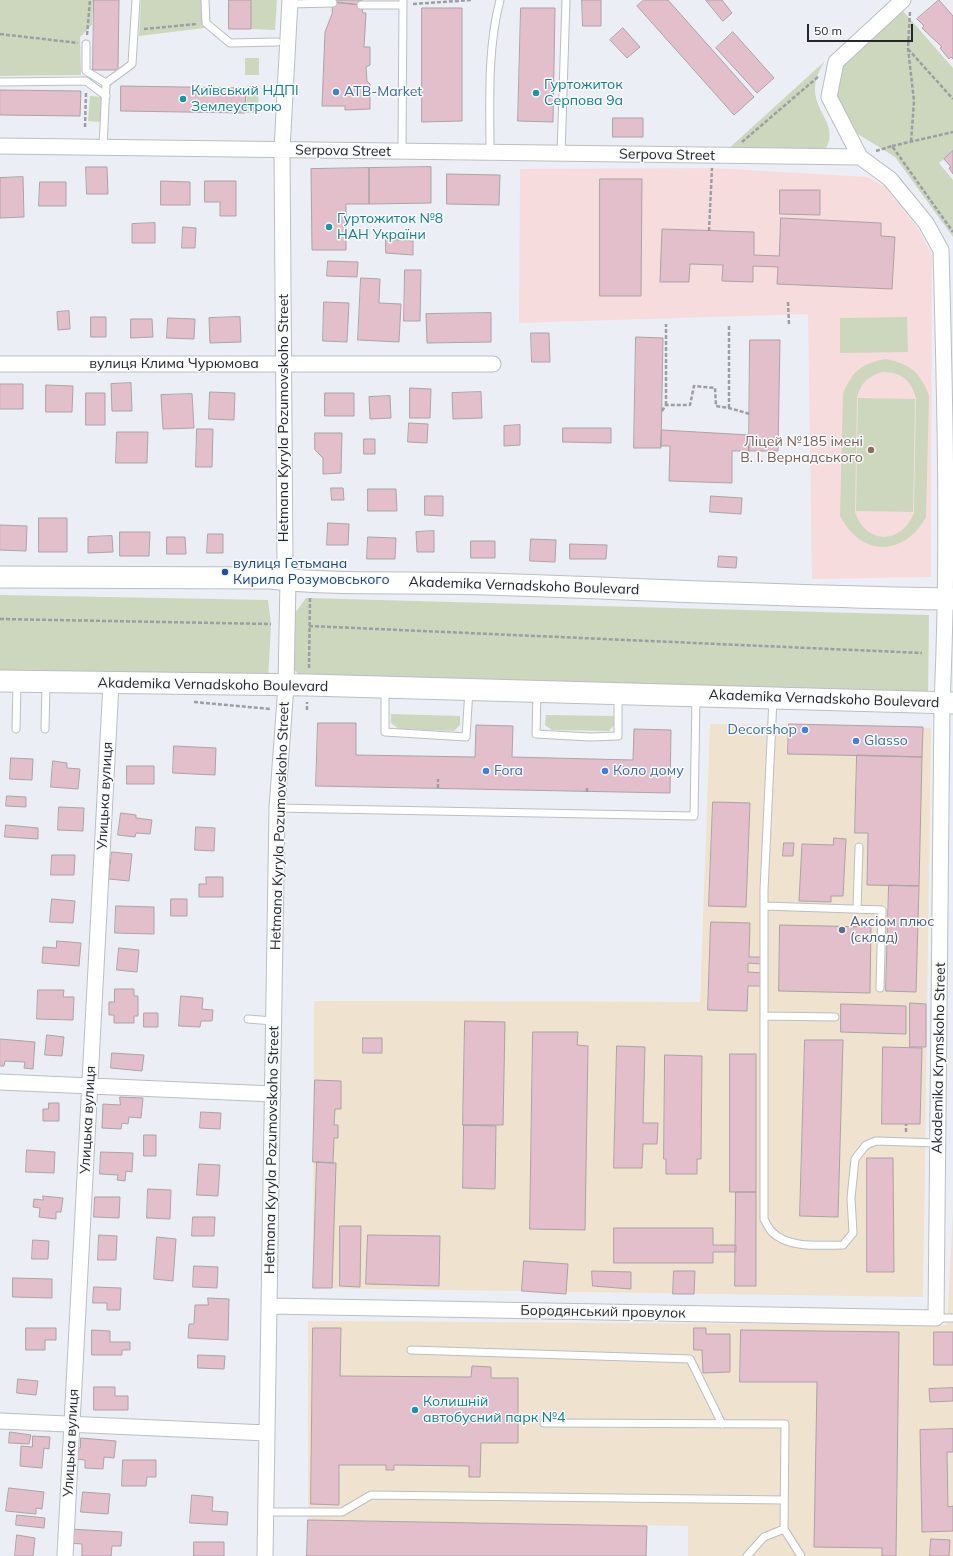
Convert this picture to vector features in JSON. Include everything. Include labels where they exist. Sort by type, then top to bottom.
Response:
[{"type":"main road","name":"Akademika Vernadskoho Boulevard","points":[[0,577],[270,578],[310,582],[450,582],[796,596],[949,599]]},
{"type":"main road","name":"Akademika Vernadskoho Boulevard","points":[[8,682],[537,691],[947,703]]},
{"type":"street","name":"Hetmana Kyryla Pozumovskoho Street","points":[[265,1556],[277,808],[286,686],[288,580],[285,565],[285,364],[282,150],[290,2]]},
{"type":"street","points":[[907,3],[836,62],[830,97],[860,157],[890,179],[926,223],[941,250],[950,476],[949,599]]},
{"type":"street","name":"Serpova Street","points":[[0,146],[860,157]]},
{"type":"street","name":"вулиця Клима Чурюмова","points":[[0,364],[493,364]]},
{"type":"street","name":"Akademika Krymskoho Street","points":[[936,1318],[949,599]]},
{"type":"street","name":"Улицька вулиця","points":[[65,1556],[111,683]]},
{"type":"street","points":[[0,1082],[273,1094]]},
{"type":"street","name":"Бородянський провулок","points":[[269,1306],[936,1318]]},
{"type":"street","points":[[0,1421],[267,1433]]},
{"type":"lane","points":[[106,83],[132,64],[136,0]]},
{"type":"lane","points":[[205,0],[206,23],[230,43],[277,42]]},
{"type":"lane","points":[[490,153],[490,61],[500,0]]},
{"type":"lane","points":[[561,154],[566,0]]},
{"type":"lane","points":[[290,2],[333,3]]},
{"type":"lane","points":[[361,5],[403,2],[402,152]]},
{"type":"lane","points":[[86,44],[86,71],[106,83]]},
{"type":"lane","points":[[0,82],[86,81],[106,96]]},
{"type":"lane","points":[[103,148],[106,83]]},
{"type":"lane","points":[[8,682],[16,729]]},
{"type":"lane","points":[[45,729],[46,682]]},
{"type":"lane","points":[[385,688],[385,732],[466,736],[469,690]]},
{"type":"lane","points":[[537,691],[536,734],[590,737],[618,736],[618,693]]},
{"type":"lane","points":[[277,808],[694,816],[696,695]]},
{"type":"lane","points":[[773,697],[764,906],[764,1219],[773,1233],[789,1242],[818,1245],[843,1244],[853,1233],[851,1198],[855,1159],[866,1145],[876,1141],[938,1143]]},
{"type":"lane","points":[[857,909],[859,847]]},
{"type":"lane","points":[[764,906],[882,910],[880,988]]},
{"type":"lane","points":[[764,1016],[835,1017]]},
{"type":"lane","points":[[248,1019],[273,1021]]},
{"type":"lane","points":[[936,1318],[953,1318]]},
{"type":"lane","points":[[411,1350],[690,1358],[722,1424]]},
{"type":"lane","points":[[544,1423],[785,1424],[784,1529],[801,1556]]},
{"type":"lane","points":[[266,1512],[342,1512],[371,1495],[784,1500]]},
{"type":"lane","points":[[747,1556],[764,1537],[784,1529]]},
{"type":"path","points":[[0,34],[86,44],[90,0]]},
{"type":"path","points":[[403,2],[472,0]]},
{"type":"path","points":[[907,3],[908,48],[914,101],[911,142]]},
{"type":"path","points":[[134,30],[206,23]]},
{"type":"path","points":[[908,48],[953,99]]},
{"type":"path","points":[[709,231],[719,155],[836,62]]},
{"type":"path","points":[[85,127],[86,81]]},
{"type":"path","points":[[892,146],[953,132]]},
{"type":"path","points":[[788,302],[789,325]]},
{"type":"path","points":[[662,411],[666,405],[666,324]]},
{"type":"path","points":[[729,324],[729,408]]},
{"type":"path","points":[[666,405],[690,405],[694,386],[715,388],[716,406],[750,414]]},
{"type":"path","points":[[309,670],[310,593]]},
{"type":"path","points":[[0,620],[271,624]]},
{"type":"path","points":[[309,626],[922,653]]},
{"type":"path","points":[[189,702],[271,708]]},
{"type":"path","points":[[438,779],[438,788]]},
{"type":"path","points":[[587,787],[587,792]]},
{"type":"shaded area","name":"Ліцей №185 імені В. І. Вернадського","points":[[712,168],[867,177],[886,187],[919,230],[932,255],[931,577],[812,579],[808,314],[519,323],[520,169]]},
{"type":"shaded area","points":[[710,724],[931,728],[923,1297],[313,1288],[314,1001],[700,1002]]},
{"type":"shaded area","points":[[953,1211],[953,1556],[688,1556],[688,1526],[308,1520],[308,1321],[947,1325]]},
{"type":"green space","points":[[0,0],[93,0],[92,25],[80,37],[81,75],[0,76]]},
{"type":"green space","points":[[141,0],[203,0],[204,28],[139,36]]},
{"type":"green space","points":[[251,0],[277,0],[275,30],[251,29]]},
{"type":"green space","points":[[903,11],[953,68],[953,151],[939,163],[953,180],[953,237],[895,157],[853,131],[836,103],[840,64]]},
{"type":"green space","points":[[245,58],[259,58],[259,75],[245,75]]},
{"type":"green space","points":[[825,61],[817,76],[815,89],[820,109],[829,127],[830,136],[827,147],[817,151],[726,151]]},
{"type":"green space","points":[[247,86],[259,86],[258,113],[246,113]]},
{"type":"green space","points":[[90,96],[102,97],[101,122],[88,121]]},
{"type":"green space","points":[[907,317],[908,352],[840,353],[840,318]]},
{"type":"green space","points":[[886,359],[894,361],[913,370],[922,380],[929,395],[926,517],[917,530],[906,539],[895,545],[883,547],[871,545],[859,539],[849,529],[840,516],[843,394],[850,379],[859,369],[870,363]],"holes":[[[882,372],[900,375],[904,378],[911,386],[916,398],[914,513],[901,531],[884,537],[867,531],[860,523],[855,512],[857,397],[863,384],[869,378]]]},
{"type":"green space","points":[[858,398],[915,399],[913,512],[856,511]]},
{"type":"green space","points":[[0,595],[268,600],[271,624],[268,682],[0,681]]},
{"type":"green space","points":[[306,598],[929,615],[928,695],[304,679],[294,670],[295,613]]},
{"type":"green space","points":[[391,714],[460,716],[460,725],[454,731],[399,729],[391,723]]},
{"type":"green space","points":[[546,715],[614,716],[614,725],[609,731],[552,730],[545,725]]},
{"type":"building","points":[[94,0],[119,0],[118,70],[93,70]]},
{"type":"building","points":[[229,0],[251,0],[251,29],[229,29]]},
{"type":"building","points":[[332,0],[362,0],[361,5],[333,2]]},
{"type":"building","points":[[582,0],[601,0],[601,26],[583,26]]},
{"type":"building","points":[[644,0],[668,0],[754,97],[734,115],[637,6]]},
{"type":"building","points":[[706,0],[722,0],[732,13],[723,21]]},
{"type":"building","points":[[939,0],[953,16],[953,59],[951,57],[949,59],[940,48],[942,47],[922,28],[924,26],[917,19]]},
{"type":"building","points":[[333,2],[361,5],[363,13],[366,13],[364,47],[370,47],[370,65],[366,67],[367,81],[370,84],[370,109],[345,110],[345,106],[322,106],[325,32],[332,14]]},
{"type":"building","points":[[422,8],[462,8],[462,121],[422,122]]},
{"type":"building","name":"Гуртожиток Серпова 9а","points":[[521,8],[555,8],[553,122],[518,121]]},
{"type":"building","points":[[623,28],[640,47],[627,58],[610,40]]},
{"type":"building","points":[[733,32],[774,78],[757,93],[716,48]]},
{"type":"building","name":"Київський НДПІ Землеустрою","points":[[121,86],[246,88],[245,113],[121,111]]},
{"type":"building","points":[[0,90],[81,91],[80,116],[0,115]]},
{"type":"building","points":[[613,118],[643,118],[643,137],[613,137]]},
{"type":"building","points":[[953,151],[953,174],[949,168],[951,167],[944,159]]},
{"type":"building","points":[[86,167],[107,167],[108,194],[87,194]]},
{"type":"building","name":"Гуртожиток №8 НАН України","points":[[431,167],[431,203],[369,204],[369,168]]},
{"type":"building","name":"Гуртожиток №8 НАН України","points":[[369,168],[369,204],[346,204],[346,250],[312,250],[311,169]]},
{"type":"building","points":[[447,174],[500,175],[499,205],[447,204]]},
{"type":"building","points":[[23,177],[24,217],[0,218],[0,178]]},
{"type":"building","points":[[600,179],[642,179],[641,296],[600,296]]},
{"type":"building","points":[[161,181],[190,182],[190,205],[161,205]]},
{"type":"building","points":[[205,181],[236,181],[236,216],[220,216],[220,202],[205,202]]},
{"type":"building","points":[[40,182],[66,182],[66,206],[39,206]]},
{"type":"building","points":[[780,190],[820,190],[820,215],[780,214]]},
{"type":"building","points":[[781,218],[881,223],[881,236],[895,237],[892,289],[777,284],[778,267],[753,266],[753,282],[722,281],[723,265],[690,264],[689,282],[660,282],[662,229],[754,232],[754,255],[779,256]]},
{"type":"building","points":[[155,223],[155,243],[132,243],[132,224]]},
{"type":"building","points":[[183,227],[196,228],[195,248],[182,248]]},
{"type":"building","points":[[386,239],[413,241],[413,255],[386,253]]},
{"type":"building","points":[[328,261],[358,262],[357,277],[327,276]]},
{"type":"building","points":[[405,270],[421,270],[420,321],[404,321]]},
{"type":"building","points":[[361,278],[380,279],[379,303],[401,304],[399,342],[358,340]]},
{"type":"building","points":[[324,302],[349,303],[347,342],[323,341]]},
{"type":"building","points":[[69,311],[70,329],[58,330],[57,312]]},
{"type":"building","points":[[491,313],[491,342],[427,343],[426,314]]},
{"type":"building","points":[[91,317],[106,317],[106,337],[91,337]]},
{"type":"building","points":[[240,317],[241,342],[210,343],[209,318]]},
{"type":"building","points":[[168,318],[195,319],[194,339],[167,338]]},
{"type":"building","points":[[131,319],[152,319],[153,337],[131,338]]},
{"type":"building","points":[[531,333],[549,333],[550,362],[532,362]]},
{"type":"building","points":[[636,337],[663,338],[661,448],[634,448]]},
{"type":"building","points":[[750,340],[780,340],[778,451],[749,451]]},
{"type":"building","points":[[131,383],[132,411],[112,411],[111,384]]},
{"type":"building","points":[[0,384],[23,384],[23,409],[0,409]]},
{"type":"building","points":[[46,385],[73,386],[72,412],[46,412]]},
{"type":"building","points":[[410,388],[431,389],[430,418],[410,418]]},
{"type":"building","points":[[210,392],[235,393],[234,420],[209,419]]},
{"type":"building","points":[[481,392],[482,418],[453,419],[452,393]]},
{"type":"building","points":[[86,393],[105,393],[105,425],[86,425]]},
{"type":"building","points":[[325,393],[354,393],[354,416],[325,416]]},
{"type":"building","points":[[192,394],[194,428],[163,429],[161,395]]},
{"type":"building","points":[[390,396],[391,418],[370,419],[369,397]]},
{"type":"building","points":[[409,423],[428,424],[427,443],[408,442]]},
{"type":"building","points":[[520,425],[520,445],[504,446],[504,426]]},
{"type":"building","points":[[563,428],[611,428],[611,443],[563,442]]},
{"type":"building","points":[[197,429],[213,429],[212,467],[196,467]]},
{"type":"building","points":[[662,430],[749,435],[749,451],[732,451],[732,483],[669,481],[670,446],[661,446]]},
{"type":"building","points":[[117,432],[148,432],[147,463],[116,463]]},
{"type":"building","points":[[315,433],[342,433],[341,473],[323,474],[323,458],[315,450]]},
{"type":"building","points":[[364,439],[375,439],[375,454],[364,454]]},
{"type":"building","points":[[331,488],[343,488],[344,500],[332,500]]},
{"type":"building","points":[[368,489],[396,489],[397,511],[368,511]]},
{"type":"building","points":[[425,496],[443,496],[443,516],[425,515]]},
{"type":"building","points":[[711,496],[742,498],[741,514],[710,512]]},
{"type":"building","points":[[39,518],[67,518],[67,552],[39,552]]},
{"type":"building","points":[[328,523],[349,524],[348,545],[327,545]]},
{"type":"building","points":[[0,525],[27,526],[26,551],[0,550]]},
{"type":"building","points":[[434,531],[434,552],[417,552],[416,532]]},
{"type":"building","points":[[120,532],[150,532],[149,556],[120,556]]},
{"type":"building","points":[[208,534],[223,534],[223,553],[207,553]]},
{"type":"building","points":[[112,536],[113,552],[88,553],[88,537]]},
{"type":"building","points":[[167,537],[185,537],[186,554],[167,554]]},
{"type":"building","points":[[368,537],[396,538],[395,559],[367,559]]},
{"type":"building","points":[[531,539],[556,540],[555,562],[530,561]]},
{"type":"building","points":[[471,541],[495,541],[495,558],[471,558]]},
{"type":"building","points":[[570,544],[607,545],[606,559],[570,559]]},
{"type":"building","points":[[719,556],[737,557],[736,568],[718,567]]},
{"type":"building","points":[[318,723],[356,723],[356,755],[475,757],[476,725],[513,726],[512,757],[633,760],[634,729],[671,730],[670,793],[316,786]]},
{"type":"building","name":"Glasso","points":[[789,724],[923,727],[922,757],[788,754]]},
{"type":"building","points":[[174,746],[216,748],[215,775],[173,773]]},
{"type":"building","points":[[857,755],[922,757],[919,886],[867,885],[868,833],[855,833]]},
{"type":"building","points":[[11,758],[33,759],[32,780],[10,779]]},
{"type":"building","points":[[53,761],[67,763],[67,768],[80,769],[78,789],[51,787]]},
{"type":"building","points":[[127,766],[154,766],[154,784],[127,784]]},
{"type":"building","points":[[7,796],[26,797],[26,807],[6,806]]},
{"type":"building","points":[[713,802],[750,803],[746,907],[709,906]]},
{"type":"building","points":[[59,807],[84,808],[83,831],[58,830]]},
{"type":"building","points":[[121,813],[136,815],[136,818],[152,820],[150,834],[136,833],[135,837],[118,835]]},
{"type":"building","points":[[6,825],[38,828],[38,839],[5,837]]},
{"type":"building","points":[[196,827],[215,828],[214,851],[195,850]]},
{"type":"building","points":[[834,838],[846,839],[843,896],[831,896],[831,902],[799,901],[802,844],[833,845]]},
{"type":"building","points":[[784,843],[794,843],[793,856],[783,856]]},
{"type":"building","points":[[112,852],[132,854],[129,881],[109,879]]},
{"type":"building","points":[[52,855],[75,855],[74,875],[51,875]]},
{"type":"building","points":[[206,877],[223,877],[223,897],[199,897],[199,884],[206,884]]},
{"type":"building","points":[[889,885],[919,886],[916,992],[886,991]]},
{"type":"building","points":[[52,899],[75,901],[73,923],[50,922]]},
{"type":"building","points":[[171,899],[187,899],[187,916],[171,916]]},
{"type":"building","points":[[116,906],[154,907],[154,934],[115,933]]},
{"type":"building","points":[[711,922],[750,923],[749,957],[762,957],[762,964],[748,963],[748,972],[762,973],[762,986],[748,986],[747,1011],[708,1010]]},
{"type":"building","points":[[780,925],[871,927],[870,993],[779,991]]},
{"type":"building","points":[[57,941],[81,943],[79,966],[42,963],[43,947],[56,948]]},
{"type":"building","points":[[119,948],[139,950],[137,972],[117,970]]},
{"type":"building","points":[[115,989],[134,989],[134,996],[138,996],[138,1016],[134,1016],[134,1023],[114,1023],[114,1015],[109,1015],[109,1002],[114,1002]]},
{"type":"building","points":[[38,990],[64,990],[63,997],[74,997],[73,1020],[37,1019]]},
{"type":"building","points":[[181,996],[203,998],[202,1009],[213,1010],[212,1021],[201,1021],[200,1027],[179,1026]]},
{"type":"building","points":[[910,1003],[926,1004],[926,1047],[910,1047]]},
{"type":"building","points":[[841,1004],[906,1006],[906,1034],[841,1032]]},
{"type":"building","points":[[144,1013],[158,1013],[158,1027],[144,1027]]},
{"type":"building","points":[[465,1021],[505,1022],[503,1125],[463,1125]]},
{"type":"building","points":[[533,1032],[578,1032],[577,1045],[588,1046],[585,1230],[530,1229]]},
{"type":"building","points":[[47,1035],[64,1037],[62,1056],[45,1055]]},
{"type":"building","points":[[363,1038],[382,1038],[382,1053],[363,1053]]},
{"type":"building","points":[[0,1039],[35,1042],[33,1069],[24,1068],[25,1062],[5,1061],[4,1066],[0,1066]]},
{"type":"building","points":[[805,1040],[843,1040],[838,1217],[800,1216]]},
{"type":"building","points":[[617,1046],[645,1047],[643,1123],[658,1123],[657,1144],[643,1144],[642,1168],[614,1168]]},
{"type":"building","points":[[883,1047],[922,1048],[920,1124],[882,1124]]},
{"type":"building","points":[[112,1053],[144,1055],[142,1071],[111,1068]]},
{"type":"building","points":[[730,1054],[756,1054],[756,1192],[730,1192]]},
{"type":"building","points":[[665,1055],[702,1056],[701,1159],[697,1159],[697,1174],[666,1174],[666,1159],[664,1159]]},
{"type":"building","points":[[315,1080],[341,1081],[341,1109],[335,1109],[334,1125],[338,1125],[338,1138],[334,1138],[333,1163],[313,1162]]},
{"type":"building","points":[[120,1097],[143,1098],[141,1118],[129,1117],[128,1124],[122,1123],[121,1129],[102,1128],[103,1104],[120,1105]]},
{"type":"building","points":[[49,1103],[59,1103],[59,1121],[43,1121],[43,1109],[48,1109]]},
{"type":"building","points":[[201,1112],[221,1113],[220,1129],[200,1128]]},
{"type":"building","points":[[464,1125],[496,1126],[495,1189],[463,1188]]},
{"type":"building","points":[[144,1135],[156,1135],[156,1156],[144,1156]]},
{"type":"building","points":[[27,1150],[55,1152],[54,1173],[26,1172]]},
{"type":"building","points":[[101,1152],[133,1153],[132,1172],[126,1171],[125,1181],[117,1180],[118,1175],[100,1174]]},
{"type":"building","points":[[867,1158],[893,1158],[894,1272],[867,1272]]},
{"type":"building","points":[[317,1162],[336,1163],[332,1288],[313,1288]]},
{"type":"building","points":[[199,1164],[220,1165],[218,1196],[197,1195]]},
{"type":"building","points":[[148,1189],[171,1190],[170,1219],[147,1218]]},
{"type":"building","points":[[736,1192],[756,1192],[756,1286],[735,1286]]},
{"type":"building","points":[[43,1196],[63,1198],[61,1212],[56,1212],[56,1219],[39,1217],[40,1208],[33,1207],[34,1199],[43,1200]]},
{"type":"building","points":[[95,1197],[120,1197],[119,1218],[94,1217]]},
{"type":"building","points":[[193,1217],[215,1217],[214,1236],[192,1236]]},
{"type":"building","points":[[340,1226],[361,1226],[360,1287],[340,1286]]},
{"type":"building","points":[[614,1228],[713,1228],[713,1245],[736,1245],[736,1252],[713,1252],[713,1263],[614,1263]]},
{"type":"building","points":[[99,1235],[117,1236],[116,1260],[98,1260]]},
{"type":"building","points":[[368,1235],[440,1236],[439,1286],[366,1284]]},
{"type":"building","points":[[157,1237],[176,1239],[173,1281],[154,1279]]},
{"type":"building","points":[[33,1240],[49,1241],[48,1259],[32,1259]]},
{"type":"building","points":[[524,1261],[568,1264],[566,1294],[522,1291]]},
{"type":"building","points":[[194,1266],[218,1267],[217,1288],[193,1287]]},
{"type":"building","points":[[592,1271],[631,1272],[631,1289],[593,1286]]},
{"type":"building","points":[[674,1271],[695,1271],[694,1294],[673,1294]]},
{"type":"building","points":[[13,1278],[52,1279],[52,1298],[13,1297]]},
{"type":"building","points":[[94,1287],[121,1288],[120,1310],[107,1310],[107,1303],[93,1303]]},
{"type":"building","points":[[208,1298],[229,1299],[228,1340],[188,1338],[189,1324],[194,1324],[195,1305],[208,1305]]},
{"type":"building","points":[[26,1328],[56,1328],[56,1340],[45,1340],[45,1350],[26,1350]]},
{"type":"building","name":"Колишній автобусний парк №4","points":[[313,1328],[341,1328],[340,1376],[471,1377],[472,1366],[491,1367],[491,1378],[518,1378],[518,1443],[481,1443],[480,1477],[469,1477],[469,1466],[394,1465],[394,1470],[386,1470],[386,1465],[339,1465],[339,1505],[311,1504]]},
{"type":"building","points":[[694,1328],[706,1328],[706,1334],[730,1334],[730,1372],[703,1373],[702,1350],[694,1350]]},
{"type":"building","points":[[92,1330],[110,1331],[110,1342],[130,1342],[130,1350],[122,1350],[122,1355],[92,1355]]},
{"type":"building","points":[[741,1330],[899,1332],[896,1556],[882,1556],[882,1548],[814,1547],[817,1382],[740,1382]]},
{"type":"building","points":[[934,1332],[953,1332],[953,1365],[934,1365]]},
{"type":"building","points":[[198,1355],[225,1356],[224,1369],[198,1368]]},
{"type":"building","points":[[18,1379],[38,1381],[36,1395],[17,1393]]},
{"type":"building","points":[[94,1387],[115,1387],[115,1396],[128,1396],[128,1410],[94,1410]]},
{"type":"building","points":[[953,1388],[953,1401],[930,1402],[929,1389]]},
{"type":"building","points":[[953,1429],[953,1452],[947,1452],[948,1507],[953,1506],[953,1531],[922,1532],[920,1430]]},
{"type":"building","points":[[10,1432],[31,1435],[29,1444],[9,1443]]},
{"type":"building","points":[[33,1436],[50,1437],[49,1449],[44,1448],[42,1468],[20,1466],[21,1446],[32,1447]]},
{"type":"building","points":[[81,1438],[116,1441],[114,1458],[104,1457],[103,1469],[85,1468],[85,1460],[74,1459],[75,1447],[80,1448]]},
{"type":"building","points":[[123,1460],[156,1460],[156,1477],[147,1477],[146,1486],[122,1486]]},
{"type":"building","points":[[9,1488],[44,1492],[42,1509],[36,1508],[36,1514],[6,1511]]},
{"type":"building","points":[[83,1492],[110,1494],[108,1514],[81,1512]]},
{"type":"building","points":[[192,1495],[213,1497],[212,1511],[228,1512],[227,1525],[190,1523]]},
{"type":"building","points":[[17,1515],[45,1518],[44,1528],[16,1525]]},
{"type":"building","points":[[308,1520],[647,1526],[646,1556],[307,1556]]},
{"type":"building","points":[[70,1529],[122,1532],[121,1546],[112,1546],[111,1556],[82,1556],[82,1544],[69,1543]]},
{"type":"building","points":[[17,1535],[35,1538],[33,1556],[15,1556]]},
{"type":"building","points":[[931,1539],[950,1540],[949,1556],[930,1556]]},
{"type":"building","points":[[194,1542],[224,1542],[224,1556],[194,1556]]},
{"type":"place","name":"ATB-Market","points":[[336,92]]},
{"type":"place","name":"Гуртожиток Серпова 9а","points":[[536,93]]},
{"type":"place","name":"Київський НДПІ Землеустрою","points":[[183,99]]},
{"type":"place","name":"Гуртожиток №8 НАН України","points":[[329,227]]},
{"type":"place","name":"Ліцей №185 імені В. І. Вернадського","points":[[871,450]]},
{"type":"place","name":"вулиця Гетьмана Кирила Розумовського","points":[[225,572]]},
{"type":"place","name":"Decorshop","points":[[805,730]]},
{"type":"place","name":"Glasso","points":[[856,741]]},
{"type":"place","name":"Fora","points":[[486,771]]},
{"type":"place","name":"Коло дому","points":[[605,771]]},
{"type":"place","name":"Аксіом плюс (склад)","points":[[842,930]]},
{"type":"place","name":"Колишній автобусний парк №4","points":[[415,1410]]}]
